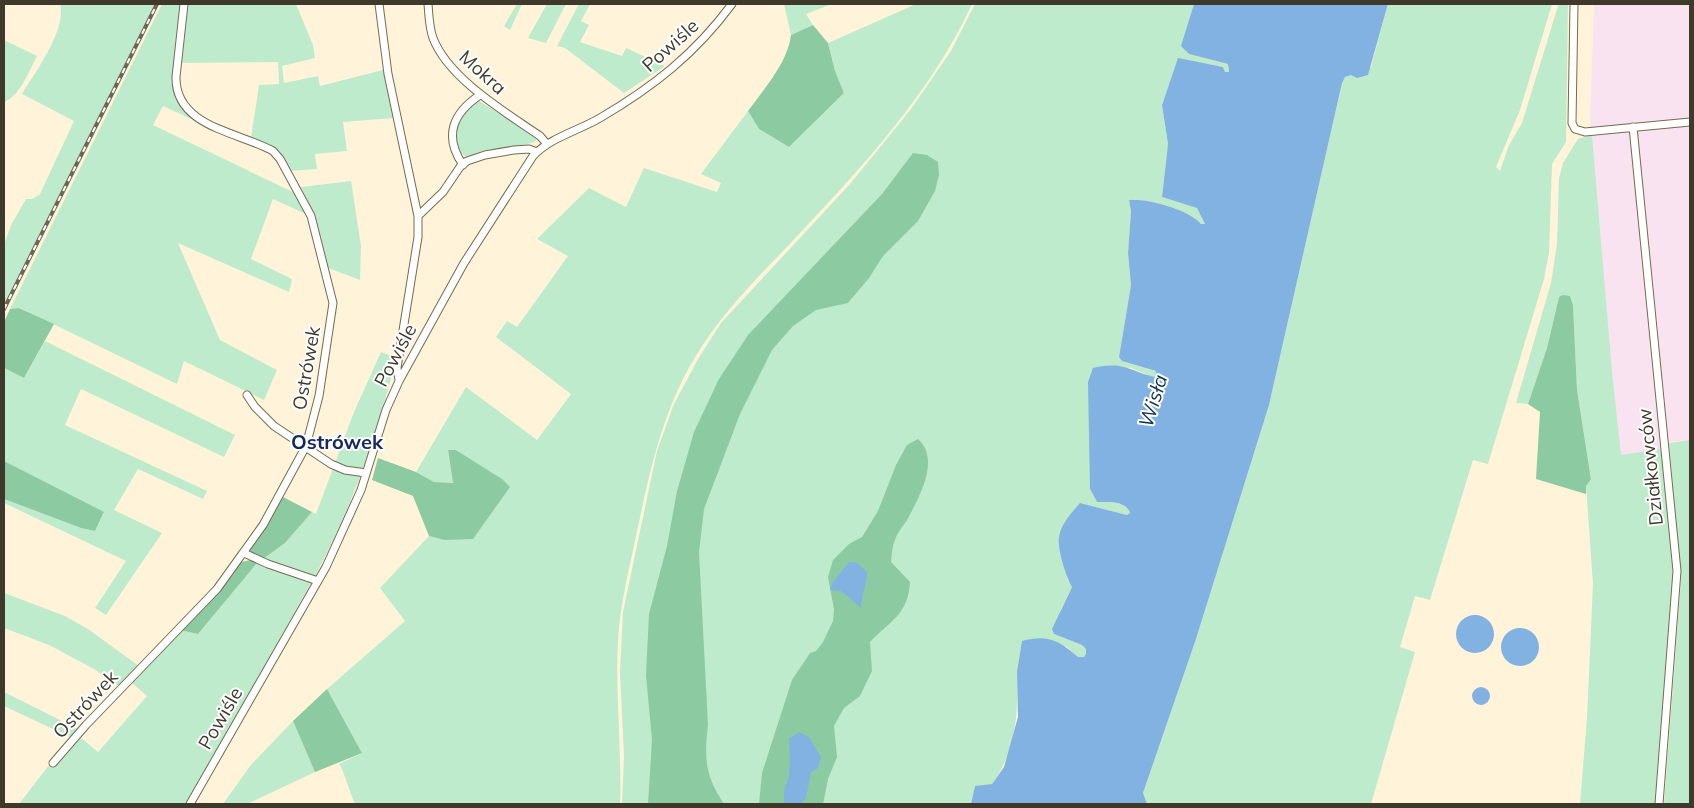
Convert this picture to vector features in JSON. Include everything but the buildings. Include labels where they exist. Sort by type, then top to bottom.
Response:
[{"type":"street","name":"Ostrówek","points":[[53,763],[173,633],[217,589],[244,553],[282,493],[306,446],[319,396],[333,303],[310,216],[280,159],[273,151],[216,128],[195,116],[179,96],[176,88],[176,77],[184,4]]},
{"type":"street","points":[[379,4],[388,74],[405,165],[418,216],[418,237],[397,368],[399,381]]},
{"type":"street","name":"Mokra","points":[[428,4],[432,37],[446,60],[480,95],[540,136],[547,144]]},
{"type":"street","name":"Powiśle","points":[[190,804],[318,581],[353,510],[386,410],[399,381],[479,238],[537,152],[547,144],[597,120],[658,79],[699,46],[732,4]]},
{"type":"street","points":[[1574,4],[1572,123],[1575,129],[1585,132],[1690,122]]},
{"type":"street","points":[[462,165],[454,148],[453,127],[462,110],[480,95]]},
{"type":"street","name":"Działkowców","points":[[1633,128],[1677,571],[1659,804]]},
{"type":"street","points":[[418,216],[443,192],[462,165],[485,155],[529,149],[537,152]]},
{"type":"street","points":[[247,395],[255,407],[274,426],[337,467],[366,473]]},
{"type":"street","points":[[244,553],[268,564],[318,581]]},
{"type":"shaded area","points":[[1594,4],[1690,4],[1690,440],[1668,442],[1660,449],[1621,456],[1590,117]]},
{"type":"green space","points":[[60,4],[155,4],[4,305],[4,245],[11,225],[26,199],[32,199],[40,194],[74,121],[22,94],[42,63],[54,38],[59,26]]},
{"type":"green space","points":[[162,4],[181,4],[173,86],[180,103],[204,125],[163,106],[153,125],[297,194],[308,215],[273,199],[251,259],[292,279],[289,292],[178,243],[220,340],[277,370],[264,400],[184,361],[177,384],[20,308],[10,309]]},
{"type":"green space","points":[[187,4],[296,4],[313,45],[315,58],[282,66],[284,83],[318,76],[320,86],[383,70],[394,118],[343,122],[347,151],[315,154],[317,169],[290,171],[275,150],[251,138],[259,85],[279,84],[278,62],[181,63]]},
{"type":"green space","points":[[517,4],[522,4],[510,30],[504,26]]},
{"type":"green space","points":[[547,4],[566,4],[546,43],[528,38]]},
{"type":"green space","points":[[579,4],[590,4],[581,21],[589,25],[580,42],[622,56],[626,48],[665,66],[624,93],[565,48],[557,46]]},
{"type":"green space","points":[[784,4],[832,4],[806,14],[813,25],[791,35]]},
{"type":"green space","points":[[916,4],[972,4],[956,36],[937,67],[895,125],[849,180],[749,287],[720,321],[702,346],[687,372],[664,424],[642,507],[619,627],[617,681],[620,804],[355,804],[339,764],[362,753],[327,689],[405,621],[380,588],[429,536],[444,540],[509,488],[501,479],[456,450],[448,451],[453,483],[434,482],[416,472],[466,387],[537,440],[571,394],[496,337],[507,321],[517,327],[568,256],[537,239],[589,188],[626,207],[644,168],[717,192],[721,183],[701,174],[748,111],[759,129],[789,147],[844,93],[835,71],[828,43]]},
{"type":"green space","points":[[975,4],[1194,4],[1182,46],[1189,54],[1228,64],[1229,72],[1225,72],[1223,67],[1178,59],[1162,105],[1168,144],[1162,197],[1198,208],[1205,224],[1201,224],[1188,214],[1168,206],[1146,201],[1129,200],[1131,211],[1128,253],[1131,285],[1119,357],[1122,361],[1156,371],[1155,378],[1129,367],[1090,452],[1090,489],[1097,502],[1121,504],[1130,513],[1127,515],[1080,503],[1067,578],[1072,587],[1061,609],[1054,634],[1082,645],[1086,649],[1086,654],[1084,657],[1077,657],[1066,646],[1017,672],[1016,717],[1007,758],[992,784],[975,787],[971,804],[622,804],[624,756],[620,672],[623,612],[657,451],[674,404],[698,359],[721,323],[850,184],[911,109],[951,51]]},
{"type":"green space","points":[[1388,4],[1552,4],[1520,110],[1496,167],[1500,171],[1509,145],[1522,123],[1558,6],[1560,4],[1568,4],[1566,142],[1552,164],[1549,253],[1544,279],[1488,464],[1473,460],[1430,600],[1415,596],[1400,647],[1415,652],[1371,804],[1147,804],[1143,793],[1196,639],[1269,405],[1342,83],[1345,77],[1371,67]]},
{"type":"green space","points":[[813,25],[828,43],[835,71],[844,93],[789,147],[759,129],[748,111],[780,65],[789,45],[791,35]]},
{"type":"green space","points":[[4,40],[37,56],[16,94],[5,102]]},
{"type":"green space","points":[[479,101],[537,137],[535,142],[511,148],[485,150],[467,157],[457,150],[457,135],[460,122],[467,111]]},
{"type":"green space","points":[[1592,135],[1621,455],[1660,449],[1675,553],[1657,804],[1580,804],[1587,718],[1593,584],[1586,486],[1591,478],[1577,390],[1573,305],[1570,296],[1559,297],[1547,348],[1528,404],[1516,403],[1551,283],[1557,244],[1559,178],[1563,163],[1578,139]]},
{"type":"green space","points":[[913,153],[927,155],[938,162],[939,175],[935,191],[918,221],[883,256],[869,278],[848,303],[816,310],[793,326],[772,350],[740,414],[704,509],[699,552],[708,725],[706,757],[713,784],[724,804],[648,804],[652,740],[646,675],[649,614],[667,546],[677,491],[694,432],[719,379],[748,335],[882,194]]},
{"type":"green space","points":[[351,181],[361,246],[360,280],[328,268],[311,210],[301,187]]},
{"type":"green space","points":[[1563,295],[1570,296],[1573,305],[1577,390],[1591,479],[1586,486],[1586,494],[1536,479],[1540,412],[1528,404],[1547,348],[1559,297]]},
{"type":"green space","points":[[19,308],[54,324],[24,378],[4,368],[4,322],[10,309]]},
{"type":"green space","points":[[45,341],[235,435],[224,457],[81,389],[65,425],[207,491],[203,499],[138,469],[114,510],[162,533],[106,615],[95,608],[126,561],[4,503],[4,499],[81,528],[95,531],[104,513],[4,461],[4,368],[24,378]]},
{"type":"green space","points":[[381,352],[396,358],[381,414],[363,470],[341,524],[315,576],[263,559],[285,543],[312,512],[316,514],[354,412]]},
{"type":"green space","points":[[918,439],[925,448],[928,457],[926,479],[912,511],[896,537],[891,562],[910,582],[909,593],[902,610],[870,642],[872,671],[860,696],[844,708],[834,726],[837,757],[828,779],[823,804],[759,804],[762,773],[792,680],[810,653],[816,651],[823,642],[833,621],[834,609],[828,577],[833,560],[849,544],[862,537],[878,511],[896,465],[907,445]]},
{"type":"green space","points":[[1690,440],[1690,804],[1664,804],[1681,580],[1669,443]]},
{"type":"green space","points":[[448,450],[456,450],[502,479],[510,487],[473,539],[444,540],[429,536],[413,496],[372,480],[378,458],[416,472],[434,482],[453,483]]},
{"type":"green space","points":[[4,461],[104,512],[95,531],[81,528],[4,499]]},
{"type":"green space","points":[[283,497],[312,512],[285,543],[263,559],[252,554],[249,549]]},
{"type":"green space","points":[[251,560],[257,563],[198,634],[179,630],[241,562]]},
{"type":"green space","points":[[257,563],[311,583],[188,804],[19,804],[49,765],[50,768],[80,737],[98,752],[147,696],[132,683],[179,630],[198,634]]},
{"type":"green space","points":[[4,593],[65,616],[88,629],[139,666],[120,687],[94,669],[49,645],[4,628]]},
{"type":"green space","points":[[327,689],[362,753],[315,772],[293,721]]},
{"type":"green space","points":[[4,692],[78,729],[72,738],[4,706]]},
{"type":"green space","points":[[293,721],[315,772],[247,804],[223,804],[250,766]]},
{"type":"water","name":"Wisła","points":[[1194,4],[1388,4],[1368,75],[1357,78],[1351,75],[1345,77],[1342,83],[1269,405],[1196,639],[1143,793],[1147,804],[971,804],[975,786],[992,784],[1004,767],[1018,717],[1017,672],[1022,641],[1039,638],[1052,640],[1065,646],[1078,657],[1084,657],[1086,654],[1086,649],[1082,645],[1054,634],[1052,629],[1072,587],[1059,548],[1060,532],[1064,523],[1080,503],[1127,515],[1130,513],[1121,504],[1097,502],[1090,489],[1088,382],[1093,368],[1104,366],[1120,366],[1155,377],[1156,371],[1122,361],[1119,357],[1131,285],[1128,253],[1131,211],[1129,200],[1146,201],[1168,206],[1188,214],[1201,224],[1205,224],[1197,208],[1162,197],[1168,144],[1162,105],[1178,58],[1223,67],[1225,72],[1229,72],[1228,64],[1189,54],[1181,46]]},
{"type":"water","points":[[849,562],[857,563],[867,572],[861,608],[841,591],[830,590],[832,583]]},
{"type":"water","points":[[1475,615],[1489,620],[1494,634],[1489,648],[1475,653],[1461,648],[1456,634],[1461,620]]},
{"type":"water","points":[[1520,628],[1534,633],[1539,647],[1534,661],[1520,666],[1506,661],[1501,647],[1506,633]]},
{"type":"water","points":[[1477,687],[1485,687],[1490,692],[1488,703],[1477,705],[1472,700],[1472,692]]},
{"type":"water","points":[[799,732],[809,737],[821,757],[818,768],[811,772],[806,798],[801,804],[784,804],[784,791],[789,776],[789,739]]},
{"type":"railway","points":[[4,309],[157,4]]},
{"type":"district","name":"Ostrówek","points":[[337,442]]}]
